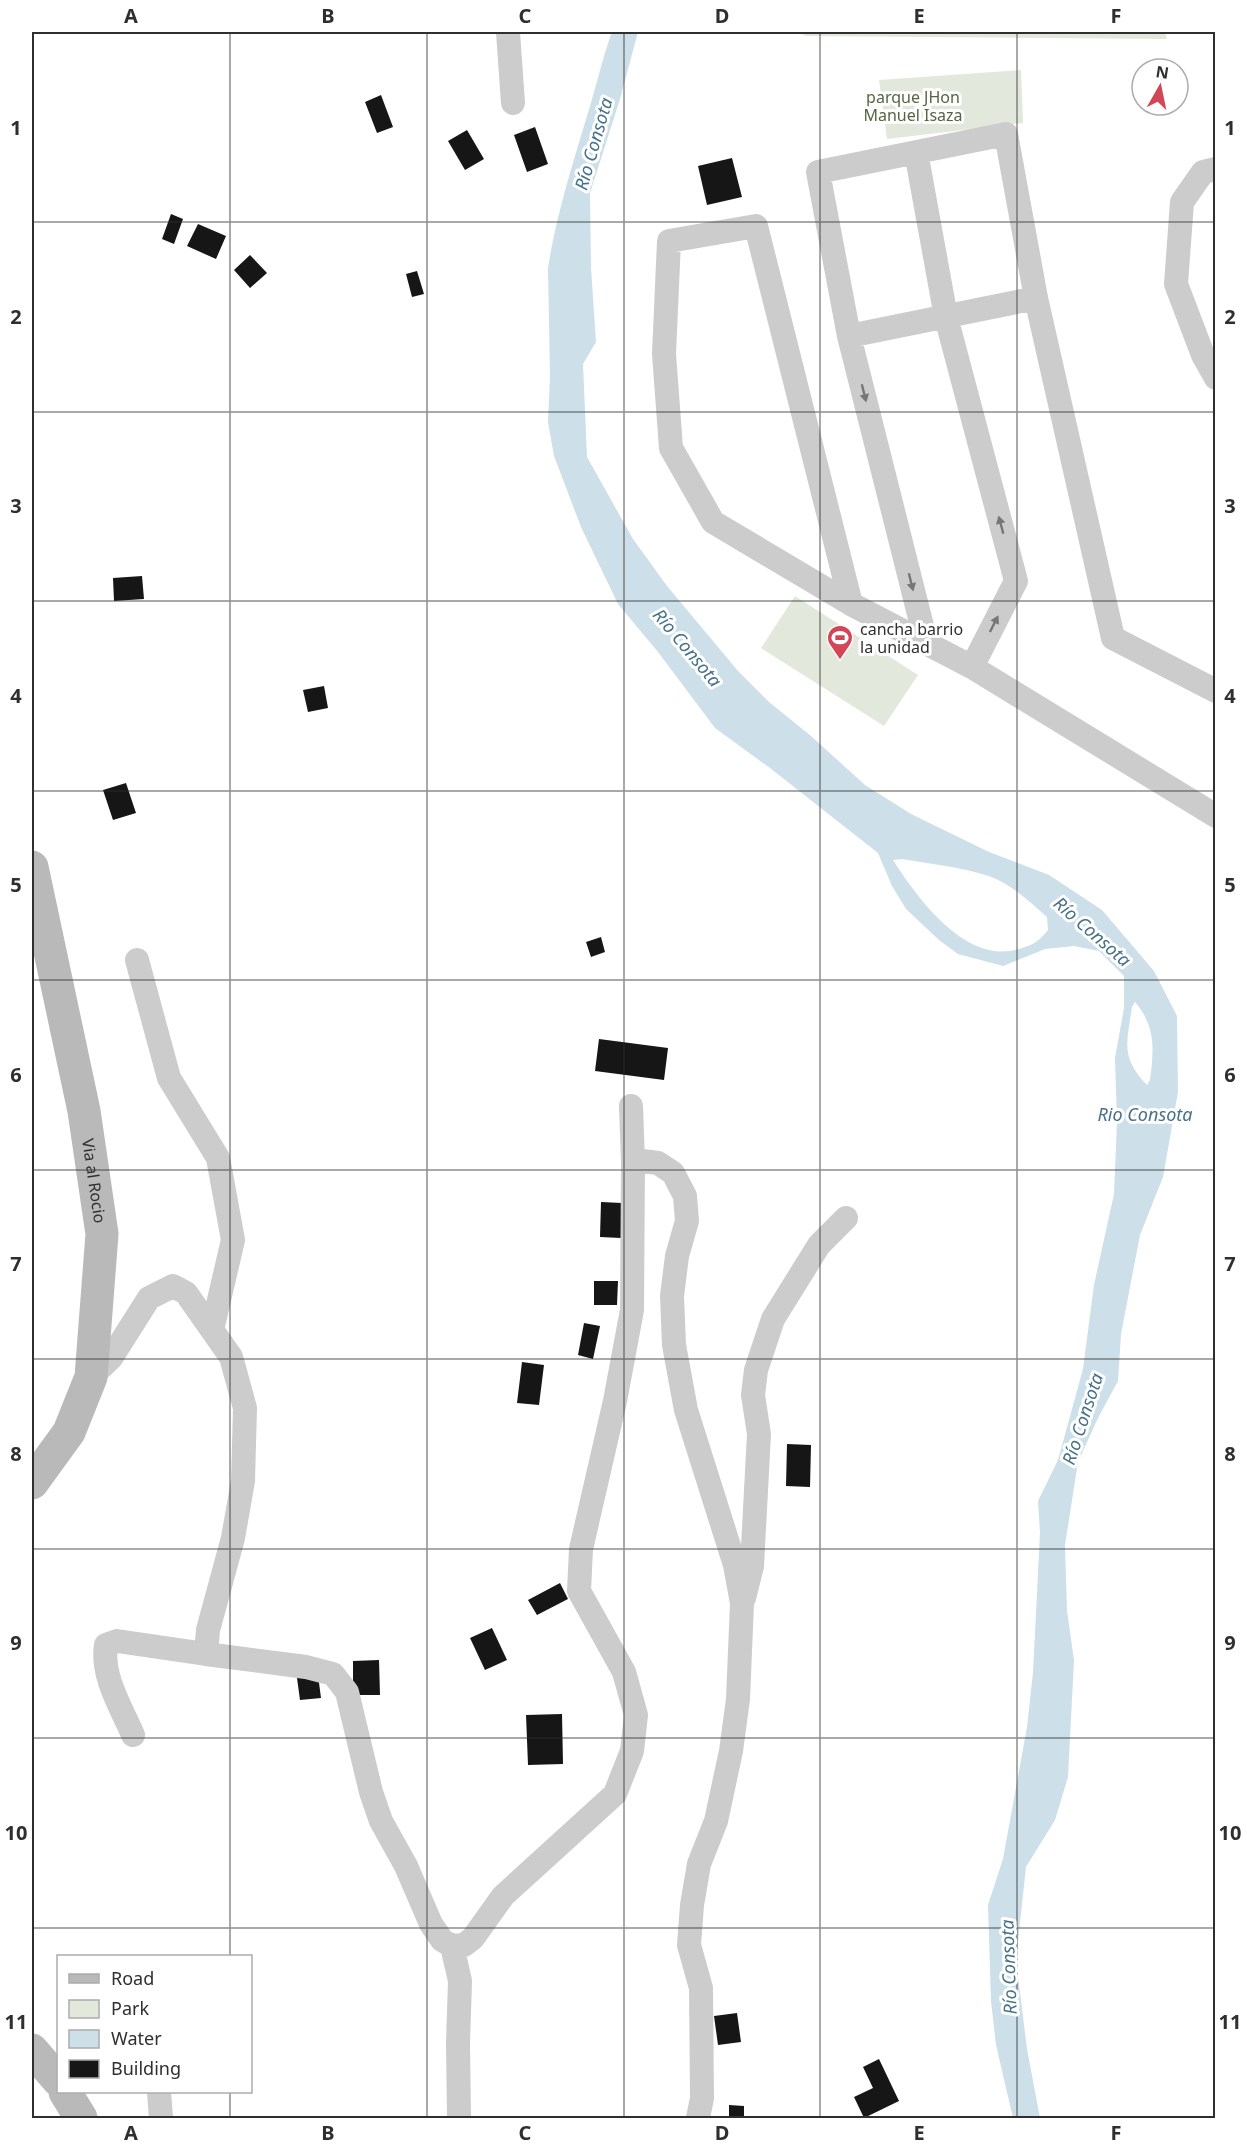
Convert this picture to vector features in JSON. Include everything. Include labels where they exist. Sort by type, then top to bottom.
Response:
[{"type":"main road","name":"Via al Rocio","points":[[32,867],[84,1111],[102,1234],[91,1377],[69,1432],[32,1484]]},
{"type":"main road","points":[[32,2050],[57,2079]]},
{"type":"main road","points":[[66,2093],[81,2118]]},
{"type":"street","points":[[508,32],[513,103]]},
{"type":"street","points":[[926,642],[849,336],[818,172],[1006,134],[1036,298],[1113,638],[1215,691]]},
{"type":"street","points":[[916,152],[946,317],[1016,581],[972,667]]},
{"type":"street","points":[[1209,170],[1182,202],[1176,284],[1203,355],[1215,378]]},
{"type":"street","points":[[851,604],[756,226],[669,241],[664,354],[671,448],[712,522],[851,604],[972,667],[1215,816]]},
{"type":"street","points":[[849,336],[1036,298]]},
{"type":"street","points":[[137,960],[169,1078],[219,1158],[233,1240],[212,1330]]},
{"type":"street","points":[[133,1735],[107,1675],[104,1656],[106,1645],[117,1641],[306,1667],[333,1674],[347,1692],[371,1792],[381,1821],[406,1866],[431,1924],[442,1940],[452,1946],[464,1945],[474,1938],[503,1896],[615,1794],[632,1751],[636,1715],[624,1672],[579,1591],[581,1549],[615,1401],[632,1310],[631,1106]]},
{"type":"street","points":[[633,1162],[658,1163],[673,1173],[685,1196],[687,1221],[677,1256],[672,1296],[674,1345],[686,1410],[735,1565],[742,1604],[739,1687],[732,1751],[716,1821],[699,1864],[689,1945],[701,1988],[702,2098],[698,2118]]},
{"type":"street","points":[[742,1604],[752,1566],[759,1434],[753,1395],[756,1370],[773,1319],[819,1245],[846,1218]]},
{"type":"street","points":[[91,1377],[111,1358],[149,1298],[173,1286],[186,1293],[231,1357],[245,1408],[243,1481],[232,1538],[208,1630],[207,1654]]},
{"type":"street","points":[[452,1946],[460,1981],[459,2118]]},
{"type":"street","points":[[159,2093],[161,2118]]},
{"type":"green space","points":[[797,32],[1165,32],[1167,39],[806,36]]},
{"type":"green space","name":"parque JHon Manuel Isaza","points":[[1021,70],[1023,123],[887,139],[879,80]]},
{"type":"green space","name":"cancha barrio la unidad","points":[[795,596],[918,675],[884,726],[761,648]]},
{"type":"water","name":"Rio Consota","points":[[612,32],[638,32],[620,99],[590,193],[591,268],[596,342],[583,364],[587,457],[633,539],[667,586],[738,671],[769,702],[865,785],[911,814],[989,852],[1049,875],[1102,910],[1154,971],[1177,1016],[1178,1092],[1163,1177],[1140,1235],[1121,1334],[1118,1381],[1078,1462],[1065,1545],[1067,1611],[1074,1660],[1068,1777],[1055,1820],[1026,1867],[1016,1960],[1027,2049],[1040,2118],[1013,2118],[996,2045],[991,2001],[988,1905],[1003,1859],[1027,1727],[1033,1673],[1040,1533],[1038,1501],[1058,1460],[1083,1369],[1094,1285],[1114,1194],[1117,1122],[1115,1058],[1124,1008],[1124,976],[1099,951],[1074,946],[1045,949],[1003,966],[958,954],[939,940],[906,909],[892,886],[878,853],[715,728],[658,652],[618,604],[581,527],[554,456],[548,422],[550,376],[548,268],[565,191]],"holes":[[[902,859],[968,870],[997,879],[1020,894],[1047,917],[1048,930],[1030,945],[1002,952],[983,948],[964,939],[947,926],[916,893],[893,860]],[[1135,1002],[1147,1020],[1152,1039],[1150,1080],[1147,1085],[1138,1075],[1129,1057],[1128,1030]]]},
{"type":"building","points":[[381,95],[393,127],[377,133],[365,102]]},
{"type":"building","points":[[535,127],[548,164],[527,172],[514,135]]},
{"type":"building","points":[[467,130],[484,159],[465,170],[448,141]]},
{"type":"building","points":[[732,158],[742,197],[707,205],[698,166]]},
{"type":"building","points":[[171,214],[183,219],[174,244],[162,239]]},
{"type":"building","points":[[198,224],[226,236],[216,259],[187,246]]},
{"type":"building","points":[[250,255],[267,273],[250,288],[234,270]]},
{"type":"building","points":[[417,271],[424,294],[412,297],[406,274]]},
{"type":"building","points":[[142,576],[144,599],[114,601],[113,578]]},
{"type":"building","points":[[324,686],[328,708],[308,712],[303,690]]},
{"type":"building","points":[[126,783],[136,813],[113,820],[103,790]]},
{"type":"building","points":[[601,937],[605,952],[591,957],[586,942]]},
{"type":"building","points":[[599,1039],[668,1048],[664,1080],[595,1071]]},
{"type":"building","points":[[601,1202],[622,1203],[621,1238],[600,1237]]},
{"type":"building","points":[[594,1281],[618,1281],[617,1305],[594,1305]]},
{"type":"building","points":[[584,1323],[600,1326],[593,1359],[578,1355]]},
{"type":"building","points":[[522,1362],[544,1365],[539,1405],[517,1403]]},
{"type":"building","points":[[787,1444],[811,1445],[810,1487],[786,1486]]},
{"type":"building","points":[[560,1583],[568,1599],[537,1615],[528,1600]]},
{"type":"building","points":[[492,1628],[507,1660],[485,1670],[470,1638]]},
{"type":"building","points":[[379,1660],[380,1695],[353,1695],[353,1661]]},
{"type":"building","points":[[318,1675],[321,1698],[300,1700],[297,1678]]},
{"type":"building","points":[[562,1714],[563,1764],[528,1765],[526,1715]]},
{"type":"building","points":[[737,2013],[741,2042],[718,2045],[714,2016]]},
{"type":"building","points":[[879,2059],[899,2101],[864,2118],[854,2097],[873,2088],[863,2067]]},
{"type":"building","points":[[729,2105],[744,2106],[744,2118],[729,2118]]},
{"type":"place","name":"cancha barrio la unidad","points":[[840,661]]},
{"type":"water label","name":"Río Consota","points":[[594,144]]},
{"type":"water label","name":"Río Consota","points":[[687,648]]},
{"type":"water label","name":"Río Consota","points":[[1092,932]]},
{"type":"water label","name":"Río Consota","points":[[1083,1419]]},
{"type":"water label","name":"Río Consota","points":[[1009,1967]]}]
